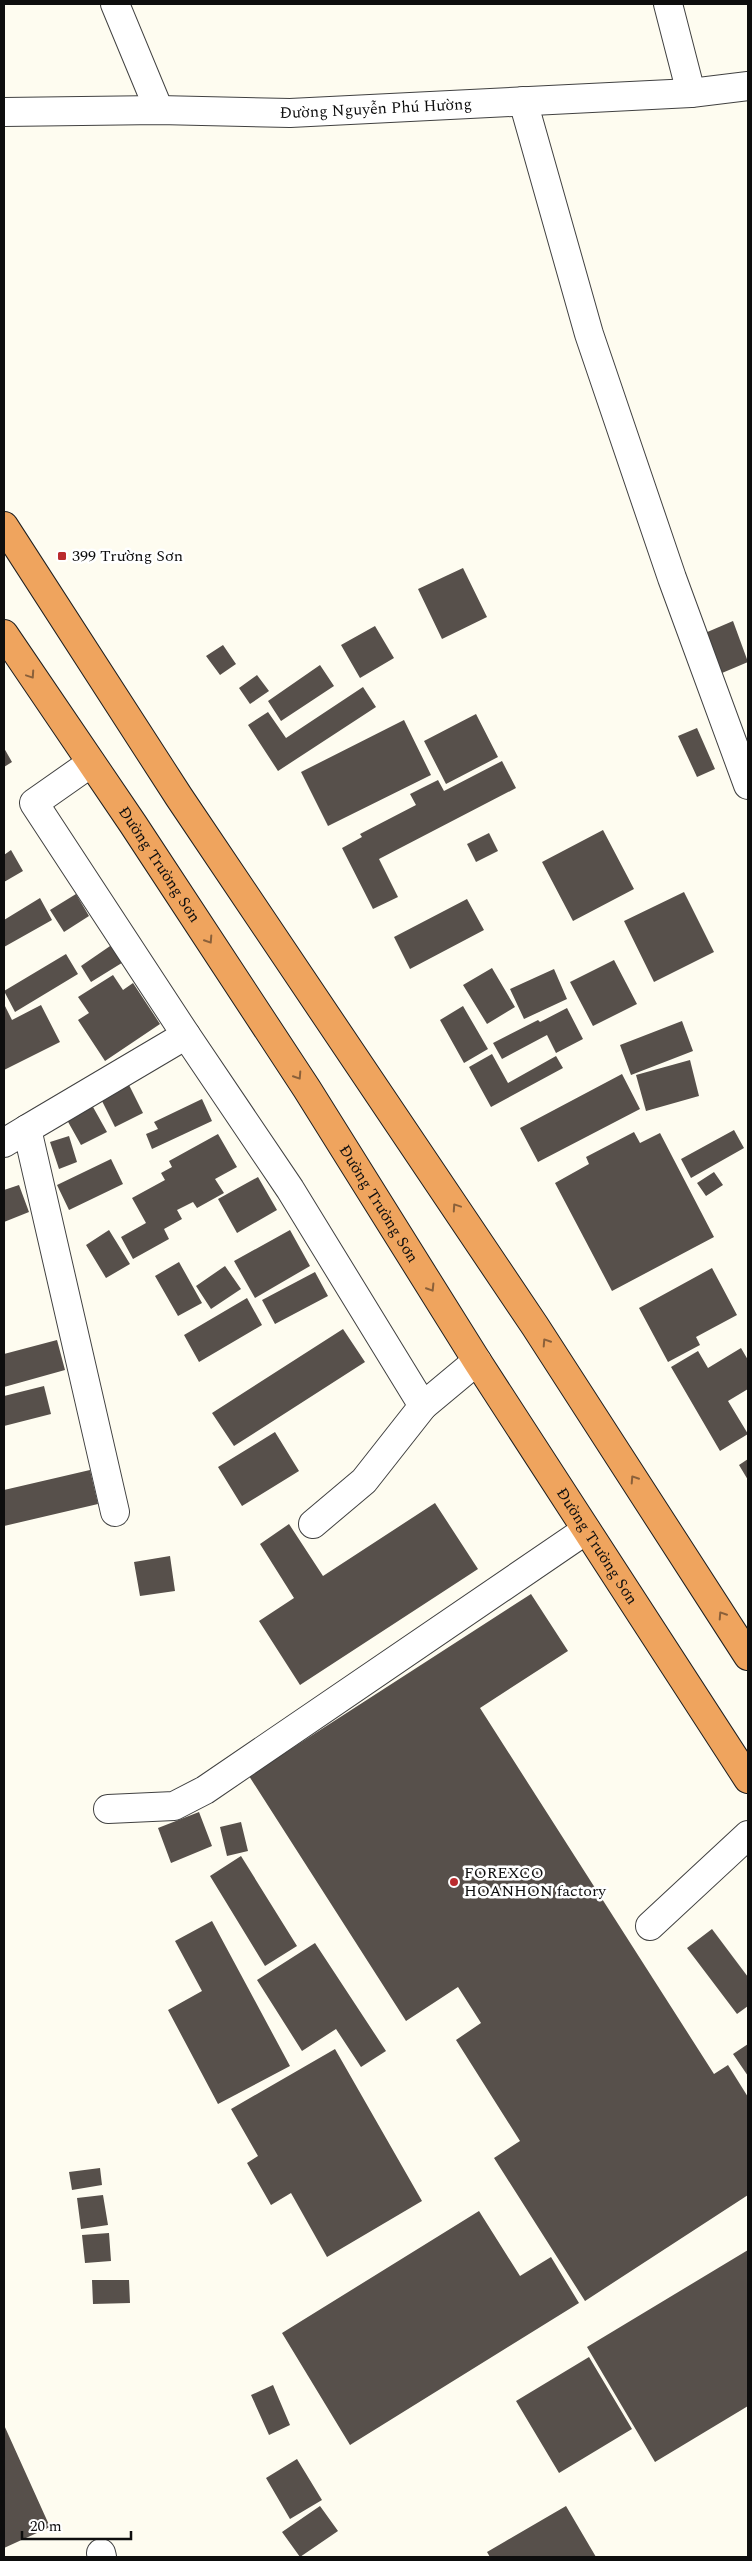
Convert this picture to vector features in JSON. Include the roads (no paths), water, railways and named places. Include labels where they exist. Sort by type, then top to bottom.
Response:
[{"type":"highway","points":[[4,526],[179,797],[535,1326],[748,1656]]},
{"type":"highway","name":"Đường Trường Sơn","points":[[4,634],[301,1080],[477,1361],[748,1779]]},
{"type":"street","points":[[116,4],[159,110]]},
{"type":"street","points":[[668,4],[691,94]]},
{"type":"street","name":"Đường Nguyễn Phú Hường","points":[[4,112],[159,110],[290,113],[691,94],[748,86]]},
{"type":"street","points":[[523,101],[588,334],[672,578],[748,785]]},
{"type":"street","points":[[91,763],[34,803],[186,1035],[290,1189],[423,1406]]},
{"type":"street","points":[[4,1143],[186,1035]]},
{"type":"street","points":[[27,1130],[115,1512]]},
{"type":"street","points":[[313,1524],[364,1481],[423,1406],[477,1361]]},
{"type":"street","points":[[108,1809],[174,1806],[205,1790],[586,1530]]},
{"type":"street","points":[[650,1926],[748,1836]]},
{"type":"place","name":"399 Trường Sơn","points":[[62,556]]},
{"type":"place","name":"FOREXCO HOANHON factory","points":[[454,1882]]}]
